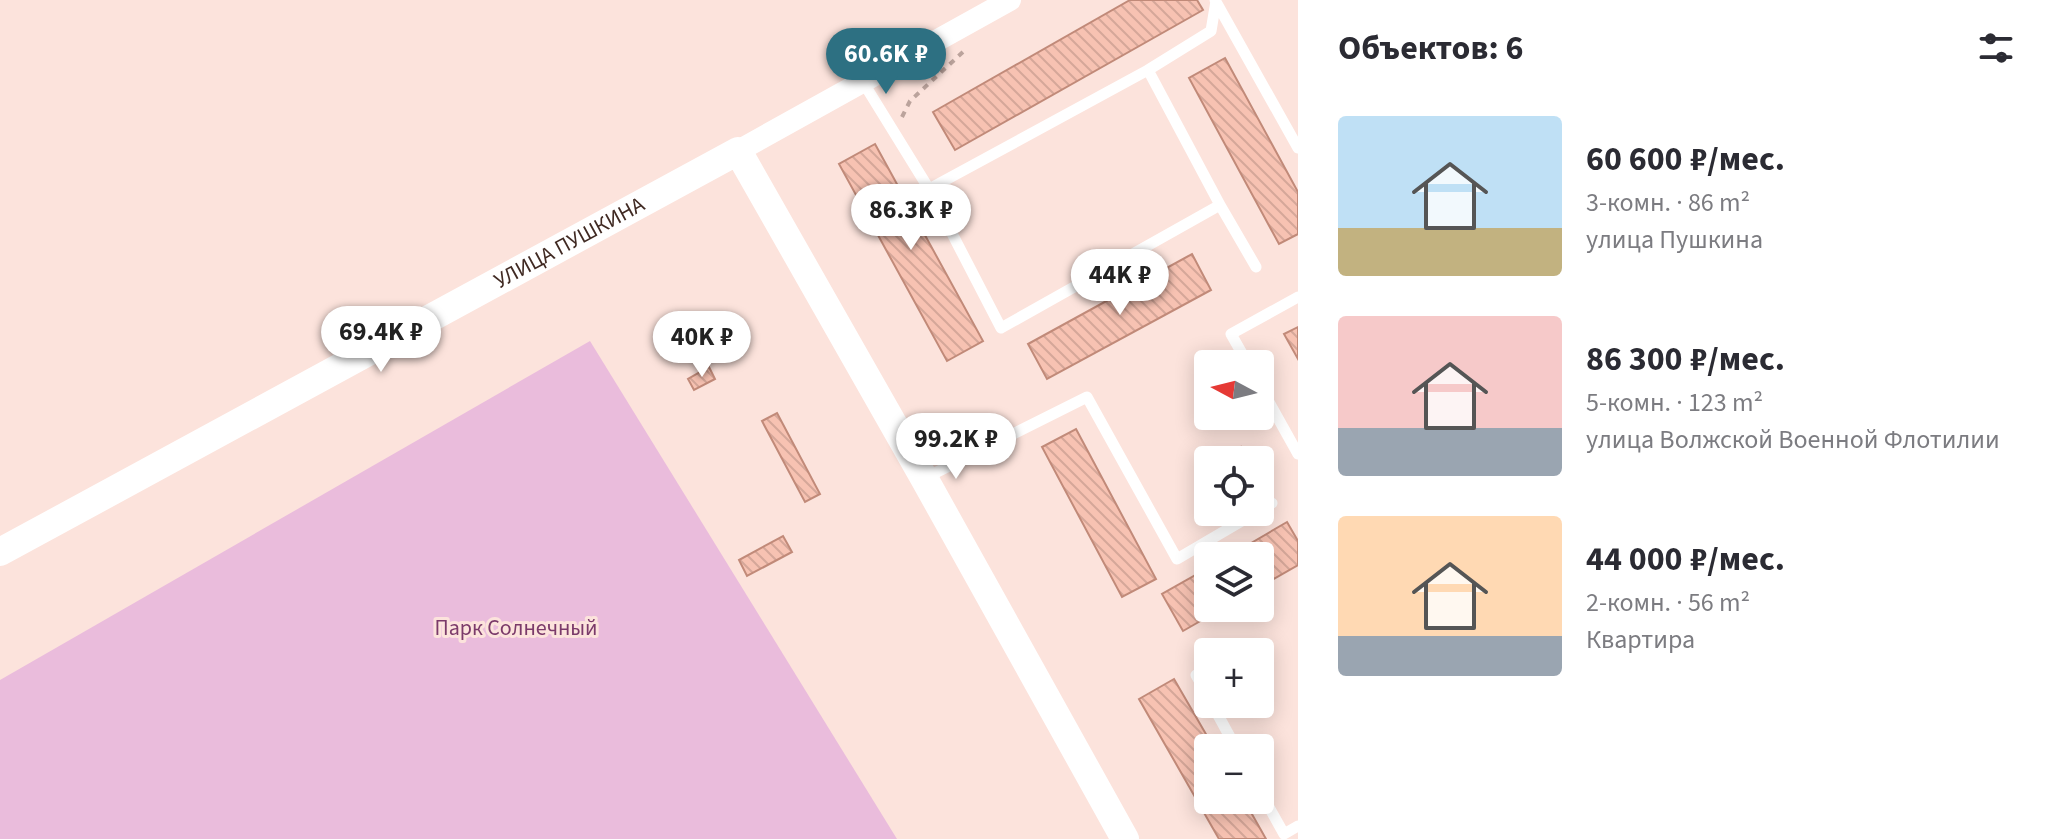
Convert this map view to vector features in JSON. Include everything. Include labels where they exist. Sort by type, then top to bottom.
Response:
[{"type":"street","name":"УЛИЦА ПУШКИНА","points":[[0,552],[1010,0]]},
{"type":"street","points":[[738,151],[1125,839]]},
{"type":"lane","points":[[929,189],[1148,70],[1211,31],[1216,0]]},
{"type":"lane","points":[[1216,0],[1298,148]]},
{"type":"lane","points":[[1148,70],[1256,267]]},
{"type":"lane","points":[[863,82],[929,189],[1001,328],[1220,205]]},
{"type":"lane","points":[[1240,350],[1231,334],[1298,297]]},
{"type":"lane","points":[[924,478],[1087,397],[1177,559],[1233,526]]},
{"type":"lane","points":[[1274,411],[1298,454]]},
{"type":"lane","points":[[1273,814],[1285,836],[1298,826]]},
{"type":"path","points":[[894,132],[910,101],[976,43]]},
{"type":"green space","name":"Парк Солнечный","points":[[590,341],[897,839],[0,839],[0,680]]},
{"type":"building","points":[[1130,0],[1197,0],[1203,10],[955,150],[933,112]]},
{"type":"building","points":[[1225,58],[1298,192],[1298,234],[1279,244],[1189,78]]},
{"type":"building","points":[[875,144],[983,341],[947,361],[839,164]]},
{"type":"building","points":[[1192,254],[1211,290],[1047,379],[1028,344]]},
{"type":"building","points":[[1298,327],[1298,359],[1284,334]]},
{"type":"building","points":[[709,367],[715,379],[694,390],[688,379]]},
{"type":"building","points":[[777,413],[820,494],[805,502],[762,421]]},
{"type":"building","points":[[1076,429],[1156,579],[1122,597],[1042,447]]},
{"type":"building","points":[[1287,522],[1298,541],[1298,565],[1274,579],[1274,542],[1253,542]]},
{"type":"building","points":[[783,536],[792,552],[747,576],[739,560]]},
{"type":"building","points":[[1194,576],[1194,622],[1199,622],[1183,631],[1162,594]]},
{"type":"building","points":[[1174,679],[1206,734],[1194,734],[1194,795],[1139,699]]},
{"type":"building","points":[[1205,814],[1252,814],[1266,839],[1219,839]]}]
